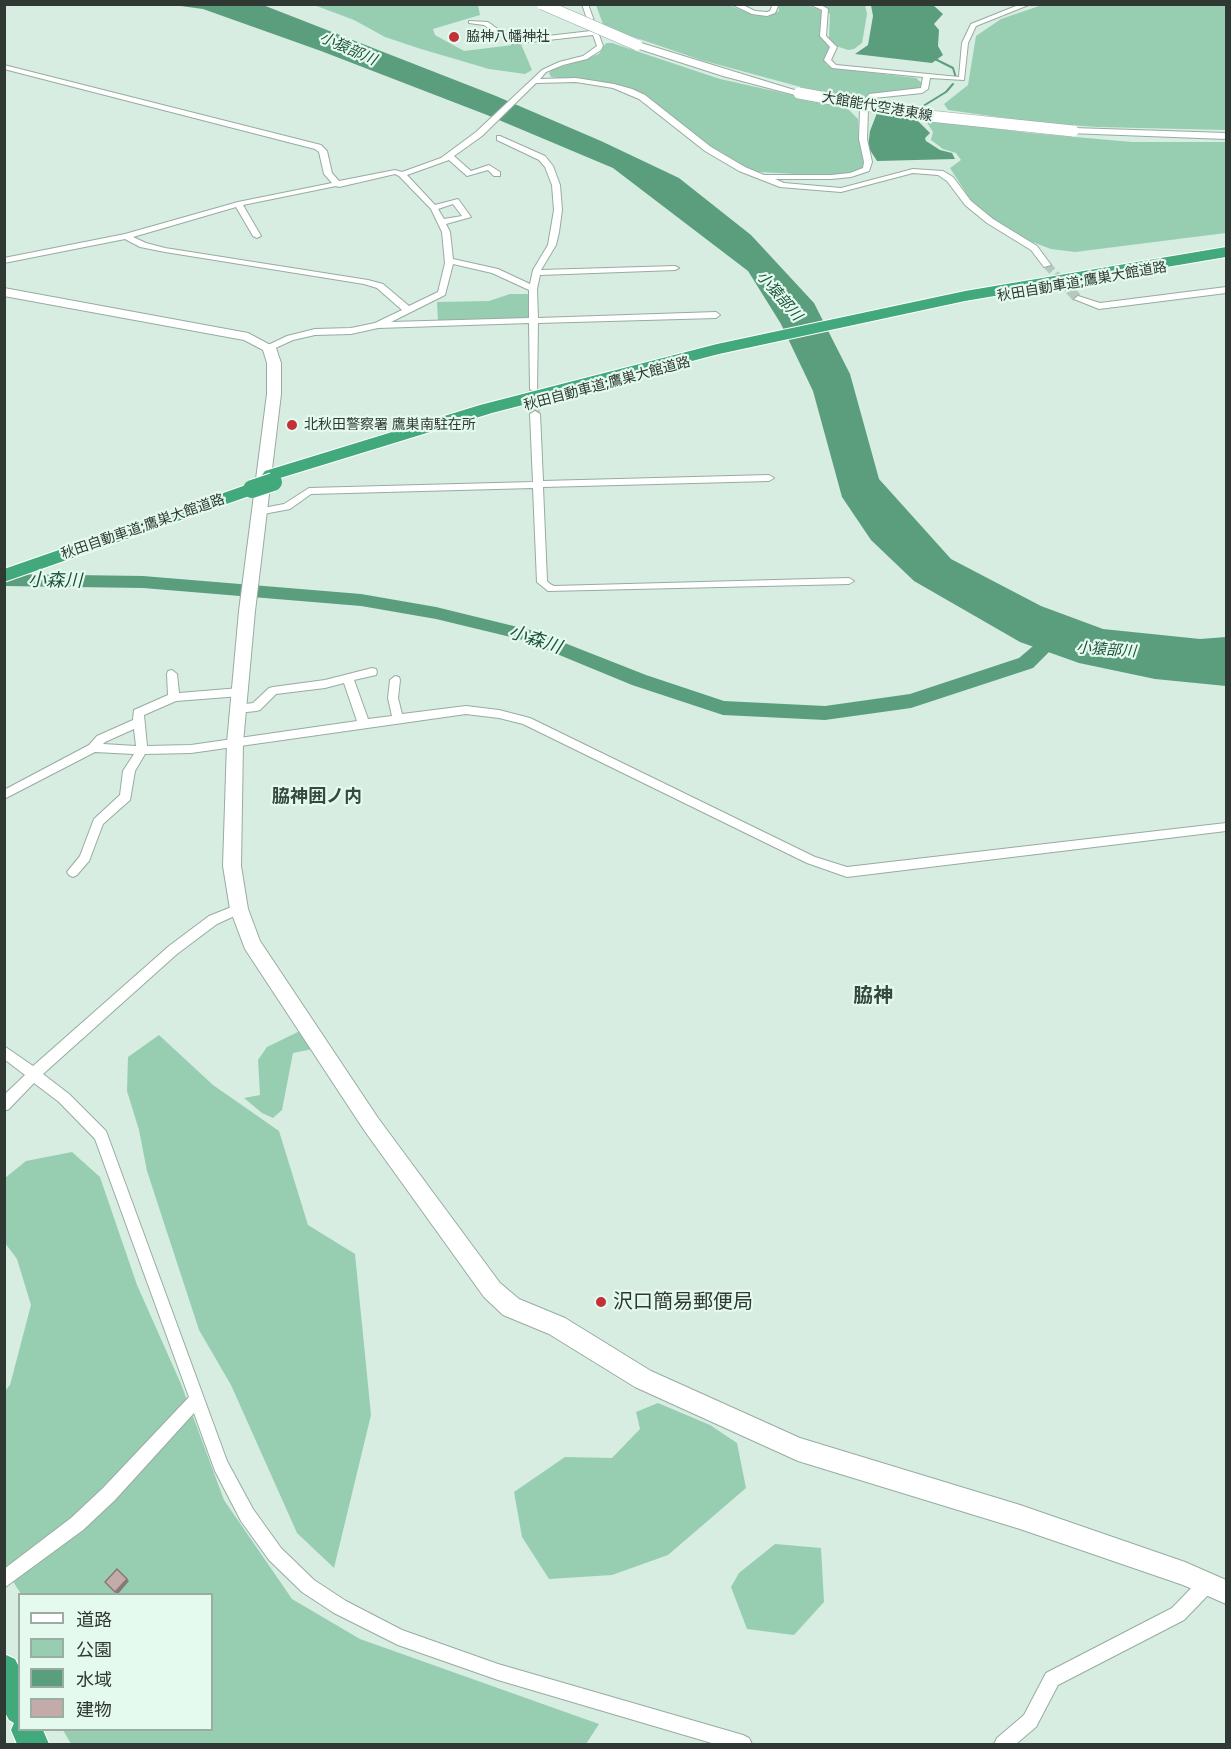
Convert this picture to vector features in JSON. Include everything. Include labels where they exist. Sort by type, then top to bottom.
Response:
[{"type":"highway","name":"秋田自動車道;鷹巣大館道路","points":[[4,565],[91,539],[272,478],[719,351],[885,314],[1225,257]]},
{"type":"highway","name":"秋田自動車道;鷹巣大館道路","points":[[4,576],[91,539]]},
{"type":"highway","points":[[4,1670],[18,1704]]},
{"type":"street","name":"大館能代空港東線","points":[[542,4],[637,45],[727,74],[800,93],[920,115],[1073,131],[1227,136]]},
{"type":"street","points":[[402,174],[450,157],[479,134],[550,67],[592,55],[600,46],[585,4]]},
{"type":"street","points":[[734,4],[754,13],[767,14],[773,12],[776,4]]},
{"type":"street","points":[[812,4],[825,9],[823,36],[834,47],[827,60],[830,64],[842,68],[963,80],[965,43],[973,25],[1028,4]]},
{"type":"street","points":[[471,22],[486,23],[512,42],[595,33]]},
{"type":"street","points":[[4,66],[318,147],[323,151],[328,174],[339,185]]},
{"type":"street","points":[[763,178],[786,175],[831,177],[850,175],[866,169],[868,162],[863,139],[864,110],[872,96],[919,91],[924,89],[927,78]]},
{"type":"street","points":[[534,81],[576,80],[614,86],[629,91],[642,98],[708,149],[763,178],[783,185],[841,190],[913,171],[940,173],[950,179],[968,203],[990,221],[1034,248],[1047,265]]},
{"type":"street","points":[[500,138],[542,158],[549,166],[556,185],[558,210],[555,232],[552,245],[536,273],[533,289],[534,389]]},
{"type":"street","points":[[450,157],[470,174],[489,167],[497,174]]},
{"type":"street","points":[[4,261],[126,236],[238,204],[395,172],[402,174],[434,208],[442,222],[449,250],[449,261],[442,293],[378,325]]},
{"type":"street","points":[[434,208],[455,201],[468,217],[442,222]]},
{"type":"street","points":[[238,204],[257,236]]},
{"type":"street","points":[[126,236],[143,245],[165,250],[365,282],[380,286],[409,311]]},
{"type":"street","points":[[449,261],[495,271],[533,289]]},
{"type":"street","points":[[536,273],[675,268]]},
{"type":"street","points":[[1078,299],[1100,306],[1227,290]]},
{"type":"street","points":[[4,292],[248,337],[269,348],[274,363],[274,394],[258,512],[235,743],[231,866],[239,909],[252,944],[371,1124],[492,1290],[511,1307],[557,1326],[643,1379],[798,1449],[1020,1517],[1217,1588]]},
{"type":"street","points":[[269,348],[290,338],[315,332],[351,331],[378,325],[716,315]]},
{"type":"street","points":[[535,414],[542,582],[552,589],[849,581]]},
{"type":"street","points":[[258,512],[287,507],[309,491],[769,478]]},
{"type":"street","points":[[238,709],[256,707],[273,691],[348,679],[372,672]]},
{"type":"street","points":[[172,674],[174,698]]},
{"type":"street","points":[[348,679],[364,725]]},
{"type":"street","points":[[395,680],[393,698],[399,719]]},
{"type":"street","points":[[73,872],[85,858],[98,822],[126,796],[129,771],[142,750],[138,713],[174,698],[240,692]]},
{"type":"street","points":[[93,748],[159,752],[466,710],[499,714],[526,721],[811,860],[846,872],[1227,827]]},
{"type":"street","points":[[4,795],[93,748],[101,739],[139,722]]},
{"type":"street","points":[[4,1105],[33,1075],[181,943],[213,920],[239,909]]},
{"type":"street","points":[[4,1051],[64,1098],[101,1135],[221,1465],[247,1515],[275,1554],[308,1586],[340,1607],[398,1637],[487,1668],[743,1744]]},
{"type":"street","points":[[4,1580],[77,1524],[109,1494],[198,1398]]},
{"type":"street","points":[[1004,1744],[1030,1721],[1052,1679],[1178,1614],[1217,1588]]},
{"type":"green space","points":[[314,5],[478,5],[480,15],[433,29],[435,35],[464,51],[521,44],[532,70],[525,74],[489,69],[421,49],[385,37],[354,20]]},
{"type":"green space","points":[[596,5],[729,5],[753,15],[765,16],[779,11],[778,5],[807,5],[823,11],[820,36],[831,47],[824,60],[827,65],[834,68],[916,78],[923,84],[921,88],[877,93],[863,100],[808,89],[701,60],[604,27]]},
{"type":"green space","points":[[818,5],[865,5],[867,14],[862,43],[848,50],[833,45],[829,38],[830,14]]},
{"type":"green space","points":[[1042,5],[1226,5],[1226,130],[1097,127],[1041,123],[948,110],[944,104],[968,85],[976,36],[1001,19]]},
{"type":"green space","points":[[606,43],[612,43],[720,79],[846,107],[858,119],[859,141],[865,161],[862,168],[849,174],[832,176],[759,172],[744,166],[697,138],[625,88],[551,77],[549,73],[552,70],[599,54]]},
{"type":"green space","points":[[926,121],[1030,133],[1132,142],[1226,142],[1226,233],[1075,252],[1051,249],[1019,237],[989,218],[972,202],[950,168],[961,160],[956,153],[943,149],[931,140],[933,132]]},
{"type":"green space","points":[[510,294],[529,294],[530,320],[438,322],[437,302],[489,301]]},
{"type":"green space","points":[[302,1030],[313,1049],[293,1053],[282,1110],[273,1118],[262,1113],[244,1098],[260,1095],[258,1060],[267,1047]]},
{"type":"green space","points":[[159,1035],[213,1085],[279,1131],[308,1225],[355,1254],[371,1415],[334,1568],[297,1533],[231,1385],[199,1330],[147,1171],[139,1130],[127,1091],[128,1057]]},
{"type":"green space","points":[[72,1152],[100,1177],[137,1285],[181,1384],[224,1500],[292,1599],[360,1639],[599,1724],[586,1744],[71,1744],[64,1731],[213,1731],[213,1593],[20,1593],[5,1569],[5,1391],[10,1385],[31,1305],[17,1259],[5,1243],[5,1178],[26,1161]]},
{"type":"green space","points":[[658,1403],[710,1425],[737,1443],[746,1488],[668,1555],[612,1575],[549,1579],[522,1537],[514,1492],[565,1457],[612,1458],[640,1429],[636,1412]]},
{"type":"green space","points":[[775,1544],[821,1548],[824,1602],[794,1635],[747,1629],[731,1587],[739,1573]]},
{"type":"water","name":"小猿部川","points":[[173,5],[263,5],[496,96],[601,141],[679,178],[751,235],[814,303],[850,374],[879,479],[951,559],[1041,606],[1103,629],[1200,639],[1226,637],[1226,686],[1155,679],[1079,663],[1020,642],[914,581],[871,540],[842,497],[813,391],[781,324],[748,271],[613,168],[487,115],[321,51],[203,9]]},
{"type":"water","points":[[871,5],[933,5],[943,14],[934,24],[939,30],[938,46],[943,55],[932,63],[855,54],[868,45],[873,16]]},
{"type":"water","points":[[885,105],[912,107],[915,118],[930,133],[925,138],[926,141],[940,150],[952,153],[955,159],[877,161],[868,147],[870,131],[877,113]]},
{"type":"building","points":[[117,1569],[127,1579],[115,1592],[105,1582]]},
{"type":"waterway","points":[[935,59],[953,68],[956,78]]},
{"type":"waterway","points":[[915,111],[946,92],[953,84]]},
{"type":"waterway","name":"小森川","points":[[4,580],[143,582],[361,600],[436,613],[528,635],[639,680],[723,708],[825,713],[911,701],[1026,663],[1046,646]]},
{"type":"tunnel","points":[[1047,265],[1071,292]]},
{"type":"tunnel","points":[[1070,290],[1078,299]]},
{"type":"tunnel","points":[[534,389],[535,414]]},
{"type":"place","name":"脇神八幡神社","points":[[454,37]]},
{"type":"place","name":"北秋田警察署 鷹巣南駐在所","points":[[292,425]]},
{"type":"place","name":"沢口簡易郵便局","points":[[601,1302]]},
{"type":"district","name":"脇神囲ノ内","points":[[317,797]]},
{"type":"district","name":"脇神","points":[[873,996]]}]
